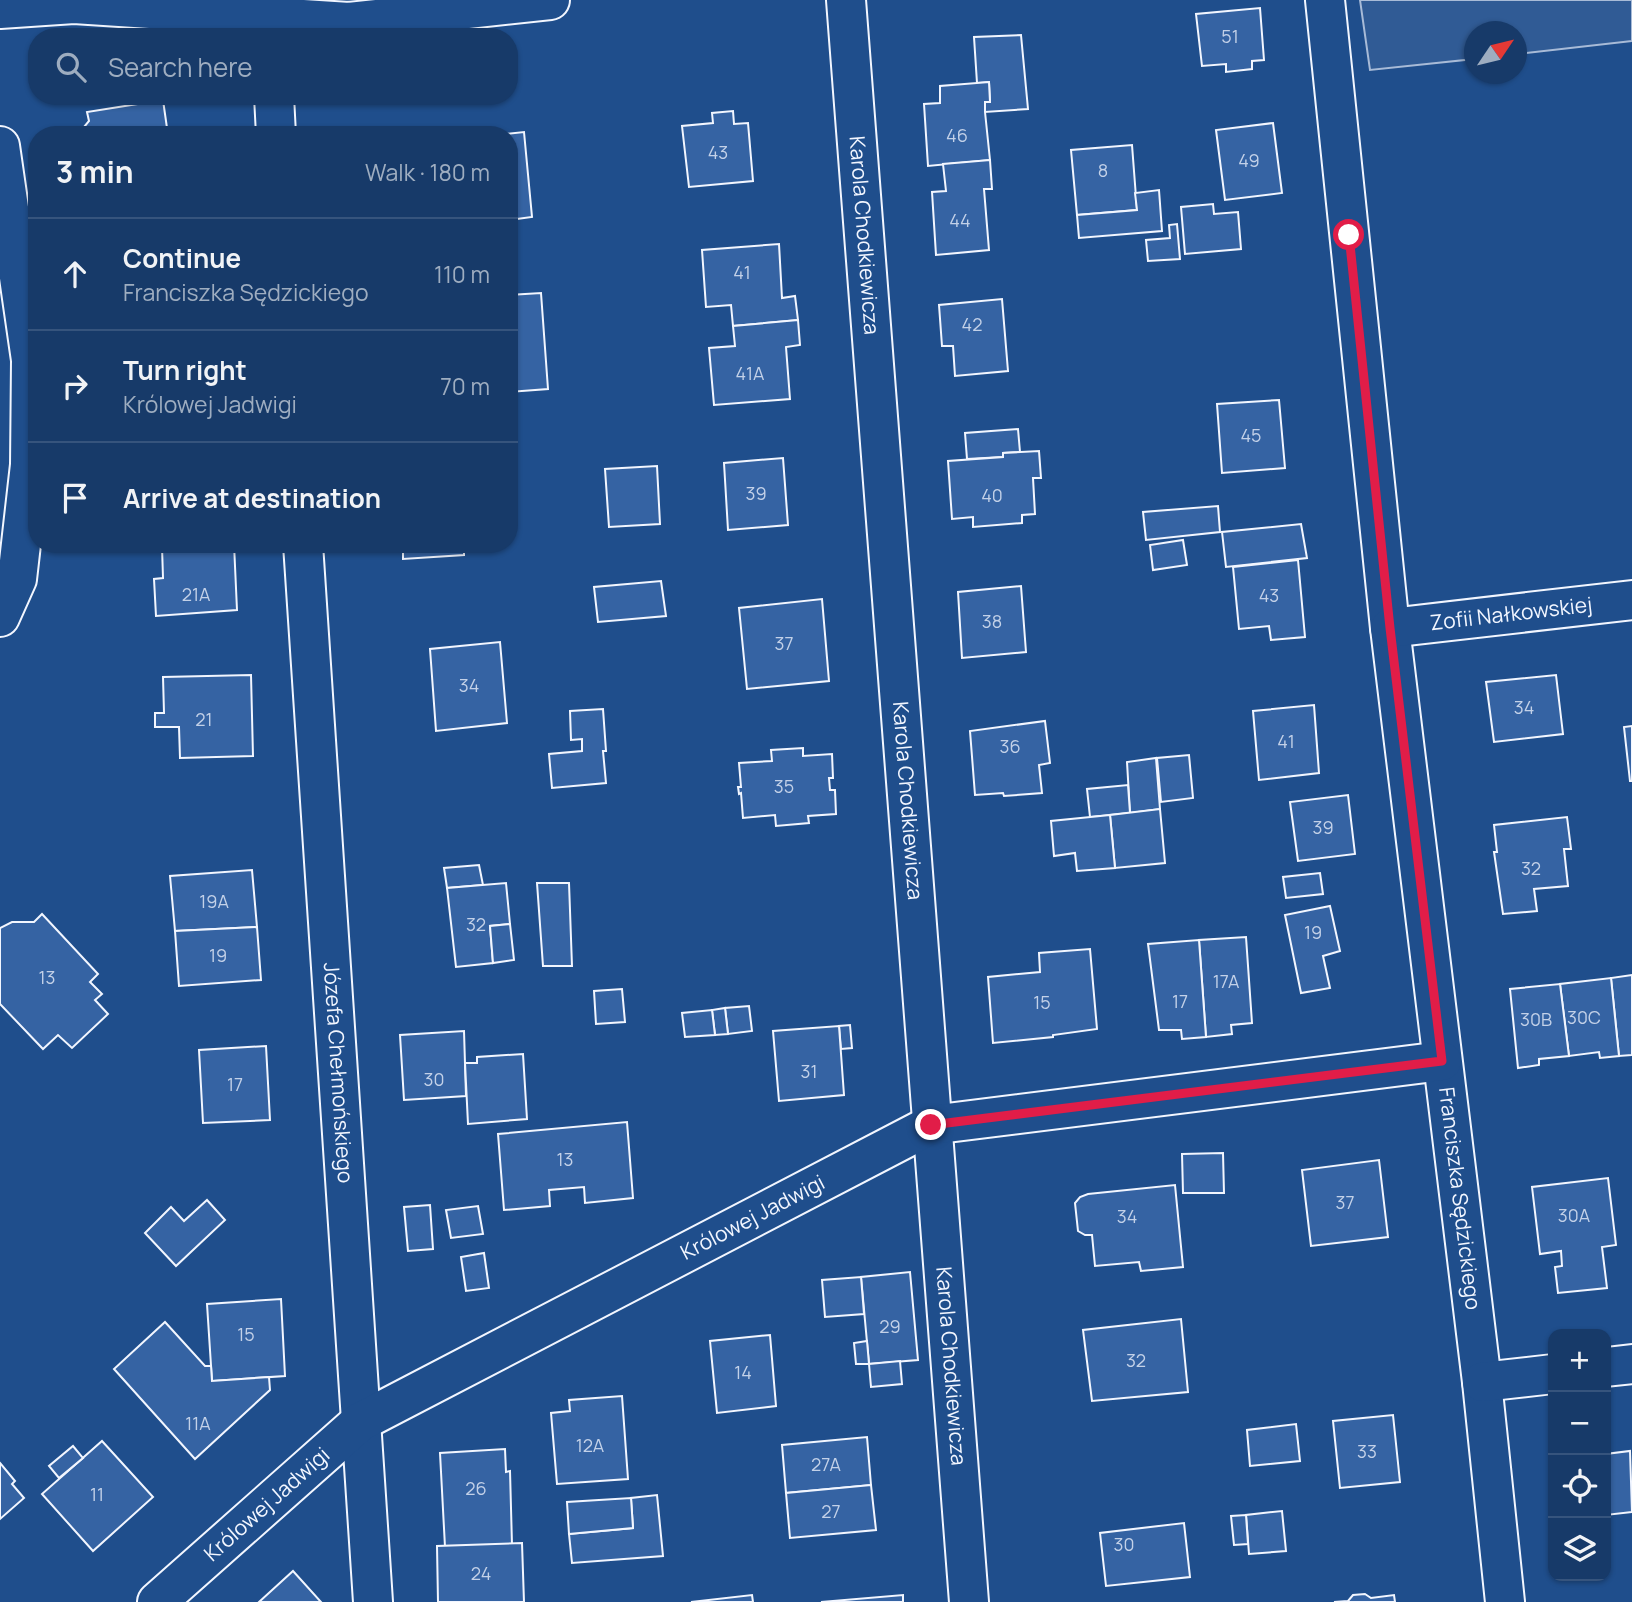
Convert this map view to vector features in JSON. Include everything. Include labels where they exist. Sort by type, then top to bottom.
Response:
[{"type":"street","points":[[0,9],[74,4],[349,22],[550,0]]},
{"type":"street","name":"Karola Chodkiewicza","points":[[846,0],[969,1602]]},
{"type":"street","name":"Franciszka Sędzickiego","points":[[1325,0],[1390,628],[1482,1382],[1505,1602]]},
{"type":"street","points":[[274,105],[276,126]]},
{"type":"street","points":[[0,146],[28,339]]},
{"type":"street","points":[[0,617],[17,579],[28,483]]},
{"type":"street","name":"Józefa Chełmońskiego","points":[[304,553],[373,1602]]},
{"type":"street","name":"Zofii Nałkowskiej","points":[[1390,628],[1632,600]]},
{"type":"street","name":"Królowej Jadwigi","points":[[157,1602],[360,1422],[931,1125],[1442,1061]]},
{"type":"street","points":[[1611,1366],[1632,1364]]},
{"type":"street","points":[[1482,1382],[1548,1375]]},
{"type":"shaded area","points":[[1360,0],[1632,0],[1632,41],[1527,53],[1527,21],[1464,21],[1464,60],[1370,70]]},
{"type":"building","points":[[1260,8],[1264,60],[1252,61],[1252,69],[1226,72],[1226,64],[1202,66],[1196,14]]},
{"type":"building","points":[[1021,35],[1028,109],[985,112],[985,102],[990,102],[989,82],[977,83],[974,37]]},
{"type":"building","points":[[989,82],[990,102],[985,102],[985,112],[990,160],[928,166],[924,104],[940,103],[940,86]]},
{"type":"building","points":[[131,105],[164,105],[167,126],[85,126],[89,121],[87,112]]},
{"type":"building","points":[[733,111],[734,124],[748,123],[753,181],[689,187],[682,126],[713,123],[712,113]]},
{"type":"building","points":[[1273,123],[1282,193],[1225,200],[1216,130]]},
{"type":"building","points":[[524,132],[532,217],[518,219],[518,133]]},
{"type":"building","points":[[1132,145],[1137,210],[1077,215],[1071,150]]},
{"type":"building","points":[[990,160],[992,189],[984,189],[989,250],[936,255],[932,192],[946,191],[943,164]]},
{"type":"building","points":[[1159,190],[1162,231],[1079,238],[1077,215],[1137,210],[1135,193]]},
{"type":"building","points":[[1213,204],[1214,214],[1238,212],[1241,249],[1185,254],[1181,207]]},
{"type":"building","points":[[1177,224],[1180,259],[1148,261],[1146,240],[1170,238],[1169,225]]},
{"type":"building","points":[[779,244],[782,298],[795,296],[798,320],[733,326],[731,305],[706,307],[702,250]]},
{"type":"building","points":[[541,293],[548,389],[518,391],[518,294]]},
{"type":"building","points":[[1002,299],[1008,371],[955,376],[953,346],[942,346],[939,305]]},
{"type":"building","points":[[798,320],[800,345],[786,347],[790,399],[714,405],[709,348],[735,346],[733,326]]},
{"type":"building","points":[[1279,400],[1285,468],[1222,473],[1217,404]]},
{"type":"building","points":[[1018,429],[1020,452],[1003,453],[1003,457],[967,459],[965,433]]},
{"type":"building","points":[[1039,451],[1041,478],[1033,478],[1035,514],[1022,515],[1022,523],[973,527],[973,517],[952,519],[948,461]]},
{"type":"building","points":[[783,458],[788,525],[728,530],[724,463]]},
{"type":"building","points":[[657,466],[660,524],[609,527],[605,469]]},
{"type":"building","points":[[1218,506],[1220,532],[1146,540],[1143,512]]},
{"type":"building","points":[[1301,524],[1307,558],[1226,567],[1222,532]]},
{"type":"building","points":[[1183,540],[1187,565],[1153,570],[1150,545]]},
{"type":"building","points":[[162,553],[234,553],[237,610],[156,616],[154,579],[163,578]]},
{"type":"building","points":[[403,553],[464,553],[464,555],[403,559]]},
{"type":"building","points":[[1298,560],[1305,637],[1271,640],[1269,626],[1239,629],[1233,567]]},
{"type":"building","points":[[661,581],[666,616],[598,622],[594,587]]},
{"type":"building","points":[[1021,586],[1026,652],[962,658],[958,592]]},
{"type":"building","points":[[822,599],[829,681],[747,689],[739,608]]},
{"type":"building","points":[[500,642],[507,723],[436,731],[430,649]]},
{"type":"building","points":[[251,675],[253,756],[180,758],[179,727],[155,727],[155,713],[164,713],[163,677]]},
{"type":"building","points":[[1556,675],[1563,734],[1494,742],[1486,682]]},
{"type":"building","points":[[1314,705],[1319,773],[1259,780],[1253,711]]},
{"type":"building","points":[[603,709],[606,783],[552,788],[549,754],[582,751],[582,739],[571,740],[570,711]]},
{"type":"building","points":[[1045,721],[1050,763],[1039,765],[1042,793],[975,795],[970,731]]},
{"type":"building","points":[[1632,726],[1632,781],[1630,781],[1624,727]]},
{"type":"building","points":[[803,748],[803,756],[832,754],[833,778],[829,778],[830,790],[835,790],[836,814],[808,816],[809,823],[776,826],[775,815],[743,818],[738,787],[741,787],[739,763],[772,761],[771,750]]},
{"type":"building","points":[[1189,755],[1193,798],[1161,802],[1157,758]]},
{"type":"building","points":[[1156,758],[1160,809],[1130,813],[1127,762]]},
{"type":"building","points":[[1128,785],[1130,813],[1090,817],[1087,789]]},
{"type":"building","points":[[1348,795],[1355,854],[1298,861],[1290,802]]},
{"type":"building","points":[[1160,809],[1165,863],[1115,868],[1110,815]]},
{"type":"building","points":[[1110,815],[1115,868],[1077,871],[1075,853],[1054,856],[1051,821]]},
{"type":"building","points":[[1567,817],[1571,849],[1564,849],[1568,886],[1534,889],[1537,911],[1503,914],[1494,852],[1497,852],[1494,825]]},
{"type":"building","points":[[479,865],[483,885],[447,888],[444,868]]},
{"type":"building","points":[[252,870],[257,927],[175,931],[170,876]]},
{"type":"building","points":[[1320,873],[1323,894],[1286,898],[1283,877]]},
{"type":"building","points":[[506,883],[510,924],[490,926],[493,963],[456,967],[447,888]]},
{"type":"building","points":[[537,883],[569,883],[572,966],[543,966]]},
{"type":"building","points":[[1330,906],[1340,951],[1323,956],[1330,988],[1301,993],[1285,915]]},
{"type":"building","points":[[42,914],[98,974],[90,982],[102,994],[95,1000],[108,1014],[72,1048],[58,1035],[43,1049],[0,1004],[0,928],[12,922],[34,922]]},
{"type":"building","points":[[510,924],[514,960],[493,963],[490,926]]},
{"type":"building","points":[[257,927],[261,980],[179,986],[175,931]]},
{"type":"building","points":[[1246,937],[1252,1023],[1231,1025],[1232,1034],[1206,1037],[1199,940]]},
{"type":"building","points":[[1199,940],[1206,1037],[1182,1039],[1181,1030],[1159,1030],[1148,944]]},
{"type":"building","points":[[1090,949],[1097,1029],[993,1043],[988,977],[1040,972],[1039,953]]},
{"type":"building","points":[[1632,975],[1632,1055],[1619,1056],[1611,978]]},
{"type":"building","points":[[1611,978],[1619,1056],[1600,1058],[1599,1052],[1569,1056],[1560,984]]},
{"type":"building","points":[[1560,984],[1569,1056],[1539,1059],[1539,1065],[1518,1068],[1510,989]]},
{"type":"building","points":[[622,989],[625,1022],[596,1024],[594,991]]},
{"type":"building","points":[[749,1006],[752,1031],[728,1034],[725,1008]]},
{"type":"building","points":[[725,1008],[728,1034],[715,1035],[712,1010]]},
{"type":"building","points":[[712,1010],[715,1035],[685,1037],[682,1013]]},
{"type":"building","points":[[850,1025],[852,1048],[841,1049],[839,1026]]},
{"type":"building","points":[[839,1026],[844,1095],[779,1101],[773,1031]]},
{"type":"building","points":[[464,1031],[466,1096],[404,1100],[400,1035]]},
{"type":"building","points":[[266,1046],[270,1120],[203,1123],[199,1050]]},
{"type":"building","points":[[523,1054],[527,1119],[468,1124],[465,1063],[477,1063],[477,1057]]},
{"type":"building","points":[[627,1122],[633,1198],[585,1203],[584,1187],[549,1190],[550,1206],[504,1210],[498,1134]]},
{"type":"building","points":[[1223,1153],[1224,1193],[1183,1193],[1182,1154]]},
{"type":"building","points":[[1379,1160],[1388,1237],[1311,1246],[1302,1170]]},
{"type":"building","points":[[1608,1178],[1616,1245],[1602,1247],[1607,1288],[1558,1293],[1555,1267],[1562,1266],[1561,1251],[1540,1254],[1532,1187]]},
{"type":"building","points":[[1175,1185],[1183,1267],[1141,1271],[1139,1262],[1095,1266],[1092,1235],[1078,1231],[1075,1203],[1080,1197]]},
{"type":"building","points":[[207,1200],[225,1220],[176,1266],[145,1233],[171,1207],[184,1221]]},
{"type":"building","points":[[430,1205],[433,1249],[408,1251],[404,1207]]},
{"type":"building","points":[[478,1206],[483,1234],[451,1238],[446,1210]]},
{"type":"building","points":[[484,1253],[489,1288],[466,1291],[461,1257]]},
{"type":"building","points":[[910,1272],[918,1360],[869,1364],[861,1277]]},
{"type":"building","points":[[861,1277],[864,1314],[825,1317],[822,1280]]},
{"type":"building","points":[[281,1299],[285,1376],[212,1381],[207,1304]]},
{"type":"building","points":[[1181,1319],[1188,1392],[1092,1401],[1083,1330]]},
{"type":"building","points":[[165,1322],[205,1366],[211,1366],[212,1381],[269,1377],[270,1390],[195,1459],[114,1369]]},
{"type":"building","points":[[770,1335],[776,1406],[717,1413],[710,1341]]},
{"type":"building","points":[[867,1341],[869,1364],[856,1364],[854,1343]]},
{"type":"building","points":[[900,1361],[902,1384],[871,1387],[869,1364]]},
{"type":"building","points":[[622,1396],[628,1479],[557,1484],[551,1413],[570,1411],[569,1400]]},
{"type":"building","points":[[1393,1415],[1400,1482],[1340,1488],[1333,1421]]},
{"type":"building","points":[[1296,1424],[1300,1461],[1250,1466],[1247,1430]]},
{"type":"building","points":[[867,1437],[871,1485],[786,1493],[782,1445]]},
{"type":"building","points":[[102,1441],[153,1497],[93,1551],[42,1494]]},
{"type":"building","points":[[73,1446],[83,1458],[59,1478],[49,1466]]},
{"type":"building","points":[[505,1449],[506,1472],[510,1471],[512,1545],[445,1547],[440,1453]]},
{"type":"building","points":[[1630,1451],[1632,1512],[1611,1514],[1611,1453]]},
{"type":"building","points":[[0,1463],[15,1481],[12,1484],[24,1498],[0,1519]]},
{"type":"building","points":[[871,1485],[876,1530],[790,1538],[786,1493]]},
{"type":"building","points":[[657,1495],[663,1556],[572,1563],[569,1534],[633,1528],[631,1498]]},
{"type":"building","points":[[631,1498],[633,1528],[569,1534],[567,1502]]},
{"type":"building","points":[[1282,1511],[1286,1551],[1249,1554],[1246,1515]]},
{"type":"building","points":[[1246,1515],[1248,1544],[1234,1545],[1231,1516]]},
{"type":"building","points":[[1184,1523],[1190,1577],[1106,1586],[1100,1533]]},
{"type":"building","points":[[522,1543],[524,1602],[438,1602],[437,1546]]},
{"type":"building","points":[[293,1571],[321,1602],[259,1602]]},
{"type":"building","points":[[1365,1594],[1371,1598],[1394,1595],[1395,1602],[1334,1602],[1348,1601],[1353,1595]]},
{"type":"building","points":[[752,1595],[753,1602],[691,1602]]},
{"type":"building","points":[[903,1595],[903,1602],[821,1602]]},
{"type":"route","points":[[931,1125],[1442,1061],[1390,628],[1349,235]]}]
